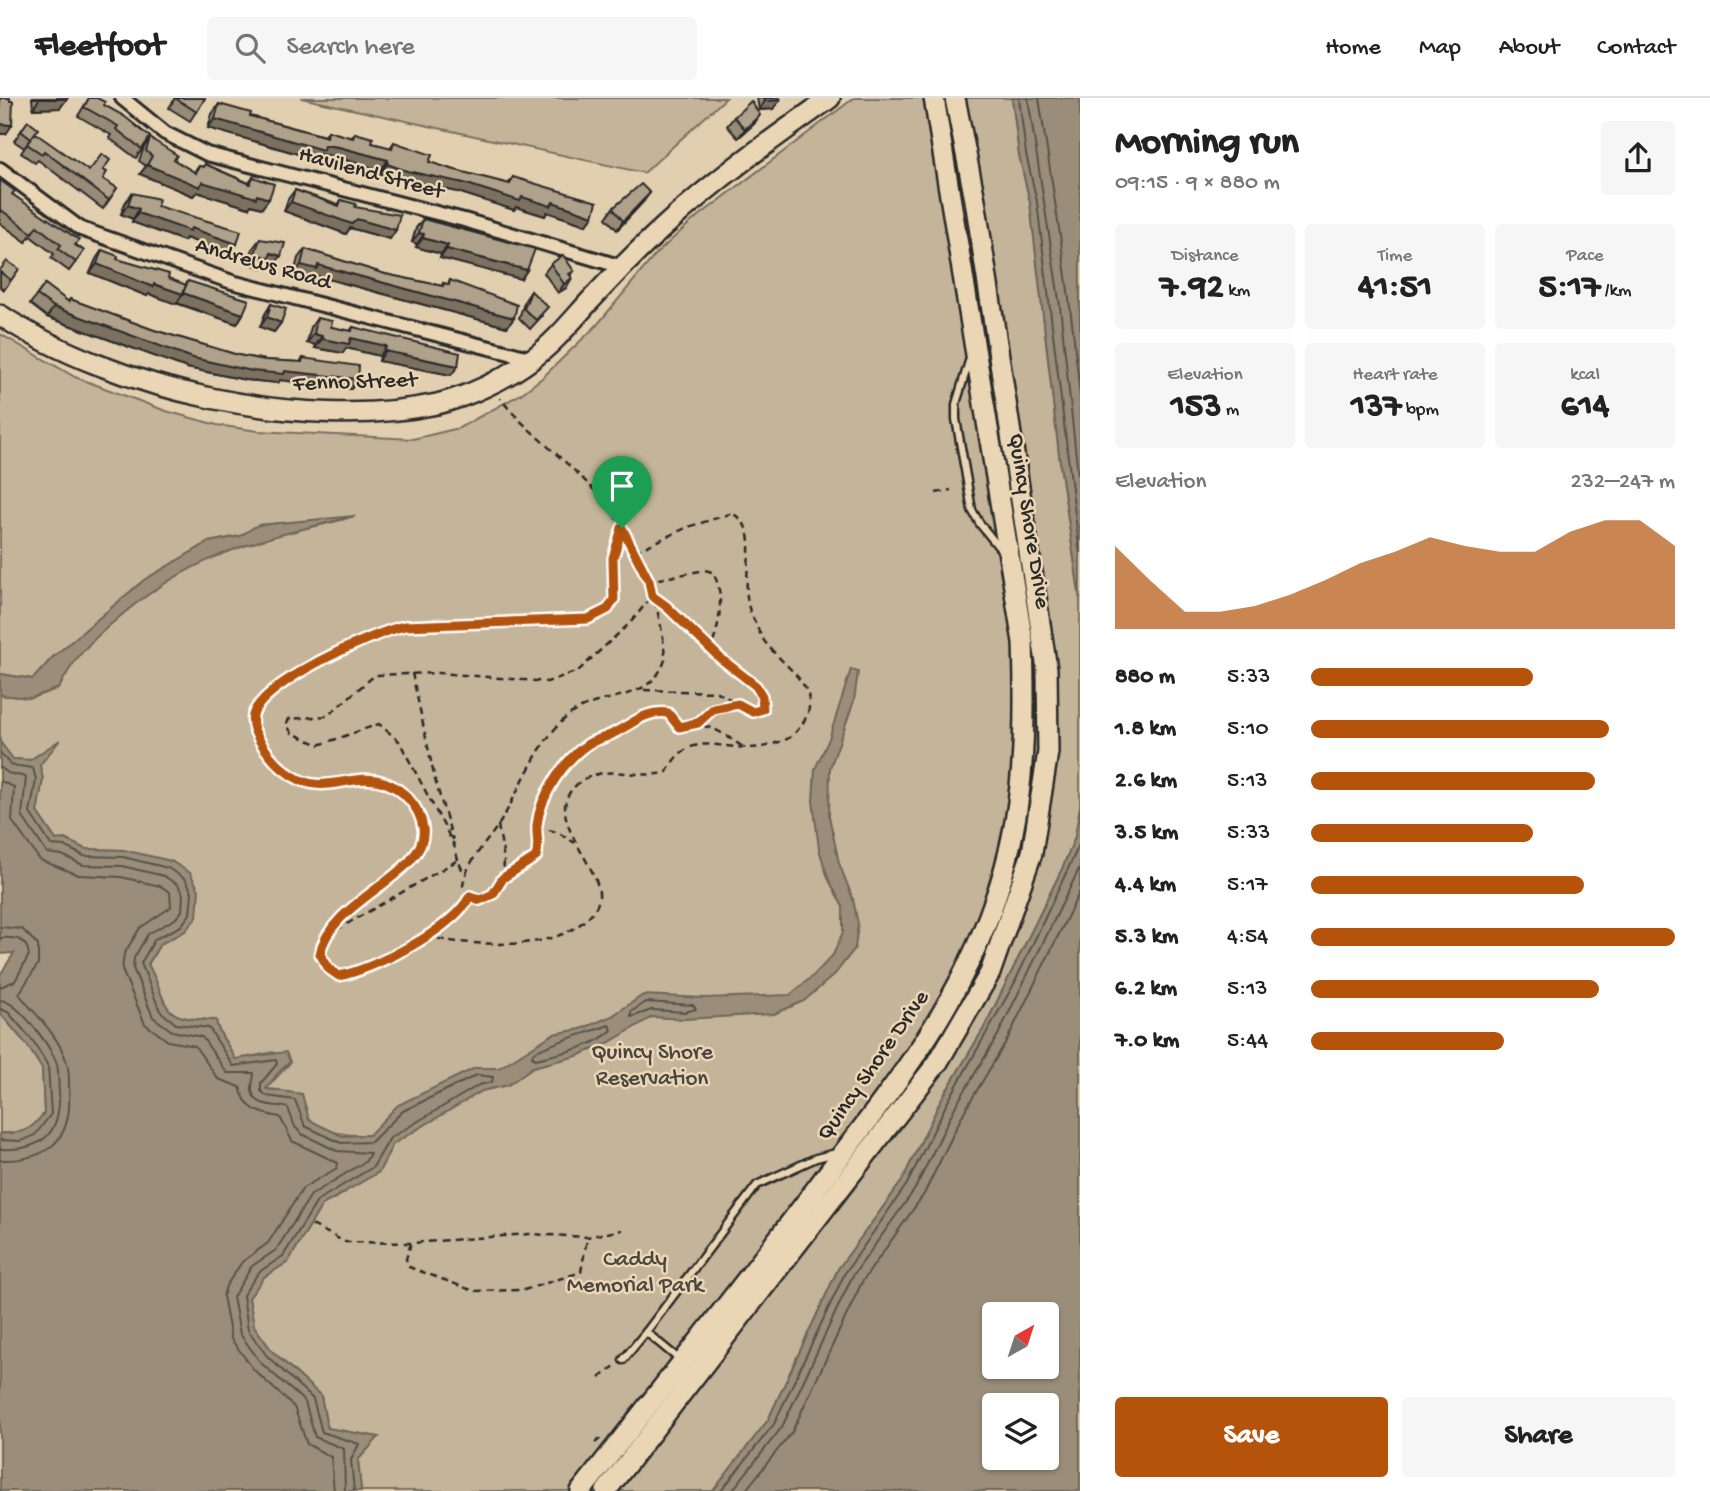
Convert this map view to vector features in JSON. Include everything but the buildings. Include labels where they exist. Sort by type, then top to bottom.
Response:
[{"type":"main road","name":"Quincy Shore Drive","points":[[581,1491],[845,1151],[937,1024],[972,961],[996,897],[1015,824],[1026,733],[1023,642],[934,98]]},
{"type":"main road","name":"Quincy Shore Drive","points":[[606,1491],[938,1062],[961,1026],[1001,949],[1028,864],[1039,818],[1048,752],[1045,643],[975,200],[955,98]]},
{"type":"main road","name":"Fenno Street","points":[[0,315],[43,341],[102,365],[171,388],[261,407],[295,411],[407,409],[440,403],[490,385],[533,359],[668,223],[820,101]]},
{"type":"street","name":"Havilend Street","points":[[128,99],[164,133],[207,154],[440,213],[622,267]]},
{"type":"street","name":"Andrews Road","points":[[0,169],[81,229],[232,282],[533,359]]},
{"type":"lane","points":[[975,342],[956,404],[956,419],[972,510],[979,524],[1010,561]]},
{"type":"lane","points":[[623,1360],[757,1185],[816,1157],[845,1151]]},
{"type":"lane","points":[[646,1332],[698,1375]]},
{"type":"path","points":[[490,385],[510,411],[594,489],[622,528],[649,581],[665,660],[662,670],[644,690]]},
{"type":"path","points":[[936,493],[951,490]]},
{"type":"path","points":[[423,938],[528,944],[567,931],[589,916],[598,904],[598,890],[565,818],[568,794],[579,782],[591,776],[617,771],[652,777],[667,772],[675,755],[688,745],[765,748],[793,736],[806,718],[810,700],[804,684],[765,642],[750,613],[744,581],[748,545],[745,524],[733,513],[688,527],[634,552]]},
{"type":"path","points":[[470,896],[463,908],[423,938],[358,972],[339,976],[329,969],[320,954],[323,938],[346,910],[407,866],[420,846],[424,830],[417,808],[399,789],[382,781],[361,778],[330,786],[302,781],[276,765],[256,737],[252,718],[260,701],[285,681],[383,631],[405,626],[588,619],[608,609],[614,599],[613,558],[622,528]]},
{"type":"path","points":[[649,581],[705,570],[712,572],[718,583],[719,598],[717,634],[711,648]]},
{"type":"path","points":[[464,875],[498,825],[551,735],[570,714],[591,704],[644,690],[717,692],[753,712],[763,709],[765,703],[756,686],[652,596]]},
{"type":"path","points":[[454,845],[399,741],[379,724],[319,745],[292,733],[286,724],[289,719],[327,716],[375,675],[412,673],[547,682],[578,671],[631,622],[652,596]]},
{"type":"path","points":[[412,673],[435,780],[464,875],[463,886],[470,896],[480,900],[493,894],[503,878],[536,857],[540,844],[537,827],[548,792],[561,771],[589,743],[614,733],[635,719],[657,712],[668,713],[679,727],[698,723],[713,709],[738,704]]},
{"type":"path","points":[[698,723],[721,732],[746,749]]},
{"type":"path","points":[[498,825],[503,878]]},
{"type":"path","points":[[537,827],[557,832],[577,844]]},
{"type":"path","points":[[323,938],[458,860]]},
{"type":"path","points":[[312,1225],[345,1242],[411,1243],[530,1234],[587,1237],[622,1230]]},
{"type":"path","points":[[411,1243],[406,1259],[409,1268],[474,1291],[524,1290],[581,1272],[587,1237]]},
{"type":"path","points":[[599,1378],[623,1360]]},
{"type":"path","points":[[595,1443],[603,1437]]},
{"type":"green space","points":[[301,98],[726,98],[644,173]]},
{"type":"green space","name":"Quincy Shore Reservation","points":[[854,98],[1012,98],[1019,155],[1030,202],[1061,471],[1080,599],[1080,807],[1075,837],[984,1028],[941,1100],[902,1181],[838,1269],[768,1420],[713,1491],[361,1491],[358,1460],[378,1437],[327,1428],[321,1396],[272,1351],[254,1326],[249,1298],[264,1277],[288,1262],[322,1205],[345,1193],[370,1135],[340,1133],[319,1126],[280,1090],[266,1089],[290,1063],[273,1052],[235,1060],[216,1020],[183,1017],[168,1008],[148,965],[160,944],[185,931],[124,850],[85,849],[65,839],[56,840],[37,812],[43,779],[39,765],[58,742],[30,760],[13,759],[0,742],[0,695],[31,698],[59,688],[93,639],[142,596],[199,562],[228,550],[255,540],[348,518],[258,525],[240,536],[209,542],[144,580],[52,658],[33,679],[0,674],[0,334],[75,377],[166,411],[217,425],[258,431],[413,439],[459,428],[521,394],[542,378],[597,325],[656,254],[691,222]]},
{"type":"green space","points":[[0,1013],[27,1045],[42,1069],[44,1113],[30,1128],[14,1133],[0,1133]]},
{"type":"water","points":[[1012,98],[1080,98],[1080,599],[1061,471],[1030,203],[1019,155]]},
{"type":"water","points":[[355,516],[258,541],[201,563],[145,597],[108,627],[77,659],[59,688],[31,698],[0,695],[0,674],[33,679],[52,658],[144,580],[209,542],[240,536],[258,525]]},
{"type":"water","points":[[851,669],[858,672],[854,701],[830,768],[829,816],[839,863],[853,899],[858,924],[855,948],[835,974],[804,1001],[774,1014],[684,1019],[652,1017],[608,1043],[577,1056],[533,1067],[508,1085],[482,1091],[393,1144],[379,1172],[322,1205],[288,1262],[264,1277],[249,1298],[254,1326],[272,1351],[321,1396],[327,1428],[379,1437],[358,1460],[361,1491],[0,1491],[0,1133],[25,1130],[35,1124],[44,1113],[42,1068],[0,1013],[0,975],[14,953],[0,954],[0,742],[13,759],[30,760],[60,740],[40,765],[43,779],[37,812],[56,840],[65,839],[85,849],[124,850],[171,861],[190,873],[199,890],[197,917],[185,931],[160,944],[148,964],[168,1008],[183,1017],[216,1020],[219,1031],[235,1059],[286,1052],[290,1062],[266,1089],[302,1094],[309,1120],[342,1136],[369,1135],[398,1105],[475,1068],[499,1068],[553,1034],[581,1029],[612,1016],[643,995],[704,998],[790,995],[814,975],[833,955],[843,932],[843,907],[828,878],[819,849],[813,801],[815,769],[829,739]]},
{"type":"water","points":[[1080,807],[1080,1491],[713,1491],[768,1420],[838,1269],[902,1181],[941,1100],[984,1028],[1075,837]]},
{"type":"route","points":[[622,528],[649,581],[652,596],[720,658],[756,686],[765,703],[763,709],[753,712],[738,704],[713,709],[704,714],[698,723],[679,727],[671,721],[668,713],[657,712],[635,719],[614,733],[589,743],[561,771],[548,792],[537,827],[540,844],[536,857],[503,878],[493,894],[480,900],[470,896],[463,908],[423,938],[358,972],[339,976],[329,969],[320,954],[323,938],[346,910],[407,866],[420,846],[424,830],[417,808],[399,789],[382,781],[361,778],[330,786],[302,781],[276,765],[256,737],[252,718],[260,701],[285,681],[383,631],[405,626],[588,619],[608,609],[614,599],[613,558],[622,528]]},
{"type":"park label","name":"Caddy Memorial Park","points":[[635,1273]]}]
